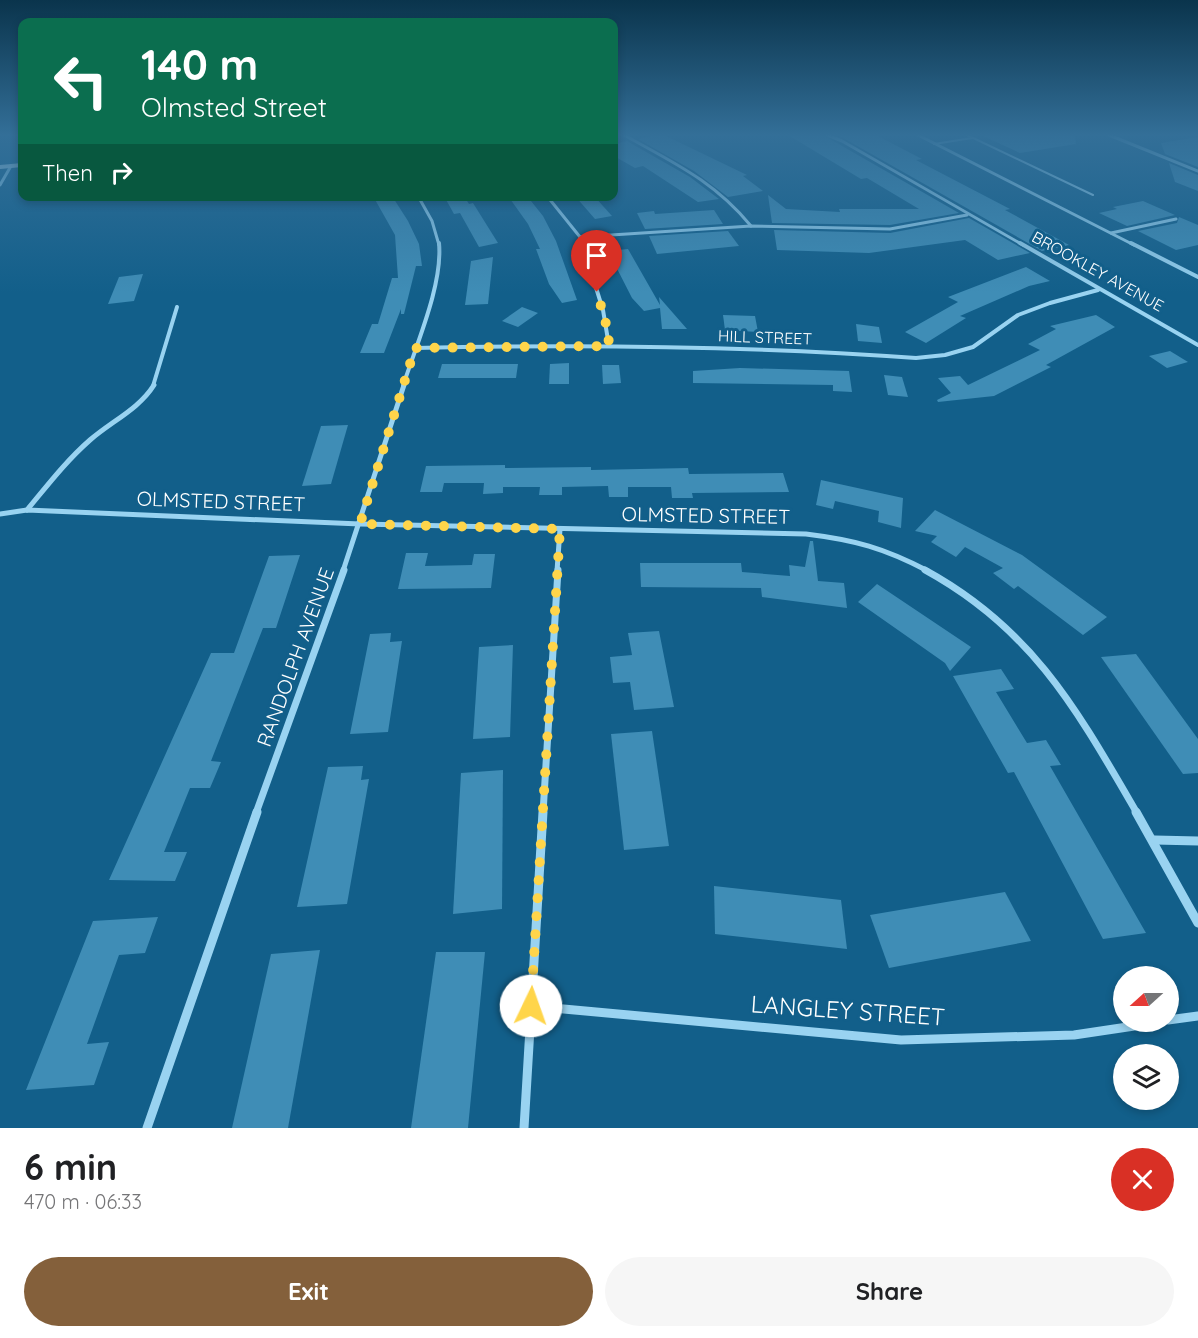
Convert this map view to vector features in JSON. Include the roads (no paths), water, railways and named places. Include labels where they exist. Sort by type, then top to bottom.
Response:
[{"type":"street","points":[[714,188],[734,205],[751,226]]},
{"type":"street","name":"BROOKLEY AVENUE","points":[[921,188],[1198,345]]},
{"type":"street","points":[[1021,188],[1198,277]]},
{"type":"street","name":"RANDOLPH AVENUE","points":[[147,1128],[204,958],[360,524],[434,290],[442,255],[440,237],[421,201]]},
{"type":"street","points":[[551,201],[580,237],[603,310],[609,346]]},
{"type":"street","points":[[580,237],[751,226],[890,229],[967,215]]},
{"type":"street","points":[[1111,233],[1176,219]]},
{"type":"street","name":"HILL STREET","points":[[415,348],[609,346],[801,350],[916,358],[945,355],[972,346],[1018,315],[1050,303],[1098,290]]},
{"type":"street","points":[[27,510],[69,459],[92,438],[145,399],[154,385],[177,307]]},
{"type":"street","name":"OLMSTED STREET","points":[[0,514],[27,510],[360,524],[806,534],[855,541],[881,549],[971,600],[997,620],[1033,654],[1065,695],[1155,840],[1198,923]]},
{"type":"street","points":[[524,1128],[560,529]]},
{"type":"street","points":[[1155,840],[1198,841]]},
{"type":"street","name":"LANGLEY STREET","points":[[531,1006],[901,1040],[1074,1035],[1113,1029]]},
{"type":"street","points":[[1179,1019],[1198,1016]]},
{"type":"lane","points":[[1077,188],[1093,195]]}]
